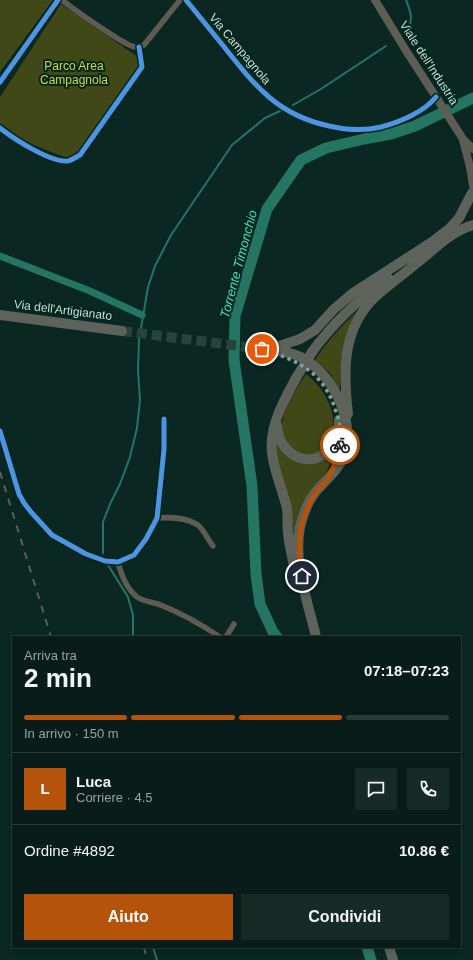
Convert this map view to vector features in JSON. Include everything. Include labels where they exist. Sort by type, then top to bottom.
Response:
[{"type":"highway","points":[[316,636],[302,576],[298,544],[304,514],[317,490],[335,470],[344,455],[350,435],[345,366],[348,345],[354,326],[362,313],[375,298],[451,232],[473,191]]},
{"type":"highway","points":[[262,349],[300,339],[315,330],[334,309],[353,293],[432,242],[451,232],[473,225]]},
{"type":"highway","points":[[316,636],[306,613],[293,560],[288,534],[287,511],[272,452],[272,438],[277,419],[285,398],[296,378],[312,352],[333,325],[376,287],[451,232]]},
{"type":"highway","name":"Via dell'Artigianato","points":[[0,315],[122,331]]},
{"type":"highway","points":[[262,349],[294,361],[320,379],[329,393],[339,420],[341,437],[337,457],[327,480]]},
{"type":"highway","points":[[262,349],[284,352],[305,360],[324,376],[334,390],[345,416],[346,430],[344,455]]},
{"type":"highway","points":[[277,419],[279,435],[287,451],[306,460],[320,458],[328,452],[338,435],[339,420]]},
{"type":"highway","points":[[389,948],[393,960]]},
{"type":"main road","name":"Viale dell'Industria","points":[[375,0],[452,123],[463,139],[473,149]]},
{"type":"main road","name":"Viale dell'Industria","points":[[463,139],[470,167],[473,191]]},
{"type":"street","points":[[0,82],[58,0]]},
{"type":"street","points":[[62,0],[130,46],[144,45],[180,0]]},
{"type":"street","name":"Via Campagnola","points":[[186,0],[260,90],[282,108],[303,119],[338,128],[356,130],[374,128],[387,126],[404,119],[438,99]]},
{"type":"street","points":[[0,128],[36,151],[56,158],[68,161],[80,155],[142,67],[139,46]]},
{"type":"street","points":[[0,431],[19,494],[24,504],[52,535],[86,554],[104,561],[115,562],[134,555],[146,540],[157,518],[164,449],[164,419]]},
{"type":"street","points":[[157,518],[171,517],[184,519],[198,526],[213,546]]},
{"type":"street","points":[[115,562],[133,594],[139,598],[162,605],[175,611],[219,636]]},
{"type":"street","points":[[227,636],[234,624]]},
{"type":"green space","points":[[0,0],[53,0],[0,72]]},
{"type":"green space","name":"Parco Area Campagnola","points":[[61,4],[138,57],[138,68],[79,151],[68,158],[14,137],[0,125],[0,97]]},
{"type":"green space","points":[[361,308],[343,346],[340,388],[330,373],[315,360],[336,332]]},
{"type":"green space","points":[[306,374],[320,388],[326,397],[333,416],[331,436],[324,448],[315,455],[309,456],[294,452],[285,442],[282,432],[282,422],[285,412],[295,391]]},
{"type":"green space","points":[[276,441],[319,462],[336,450],[327,471],[310,492],[299,512],[294,534],[294,549],[277,462]]},
{"type":"waterway","points":[[406,0],[411,16],[408,31]]},
{"type":"waterway","points":[[293,105],[321,89],[386,46]]},
{"type":"waterway","name":"Torrente Timonchio","points":[[276,636],[260,604],[256,574],[252,486],[234,360],[235,316],[267,209],[301,160],[326,148],[391,134],[415,126],[473,98]]},
{"type":"waterway","points":[[103,553],[103,522],[130,457],[137,428],[140,400],[138,370],[139,340],[148,287],[155,266],[171,235],[232,145],[265,118],[280,111]]},
{"type":"waterway","points":[[0,256],[90,291],[142,315]]},
{"type":"waterway","points":[[108,565],[128,597],[133,615],[133,636]]},
{"type":"waterway","points":[[153,948],[157,960]]},
{"type":"waterway","name":"Torrente Timonchio","points":[[367,948],[371,960]]},
{"type":"tunnel","points":[[122,331],[255,348]]},
{"type":"railway","points":[[0,472],[51,636]]},
{"type":"railway","points":[[144,948],[147,960]]},
{"type":"cycle path","points":[[0,82],[58,0]]},
{"type":"cycle path","points":[[186,0],[258,87],[282,107],[311,121],[329,126],[355,130],[381,127],[411,116],[425,107],[436,97]]},
{"type":"cycle path","points":[[0,128],[23,144],[52,158],[61,161],[68,161],[80,155],[142,67],[139,47]]},
{"type":"cycle path","points":[[0,431],[19,494],[31,512],[52,535],[86,554],[105,561],[118,562],[134,555],[146,539],[157,518],[164,449],[164,419]]},
{"type":"way so far","points":[[262,349],[285,356],[303,366],[320,379],[329,393],[339,420],[341,437],[340,445]]},
{"type":"route","points":[[302,576],[298,544],[304,514],[317,490],[327,480],[337,457],[340,445]]}]
